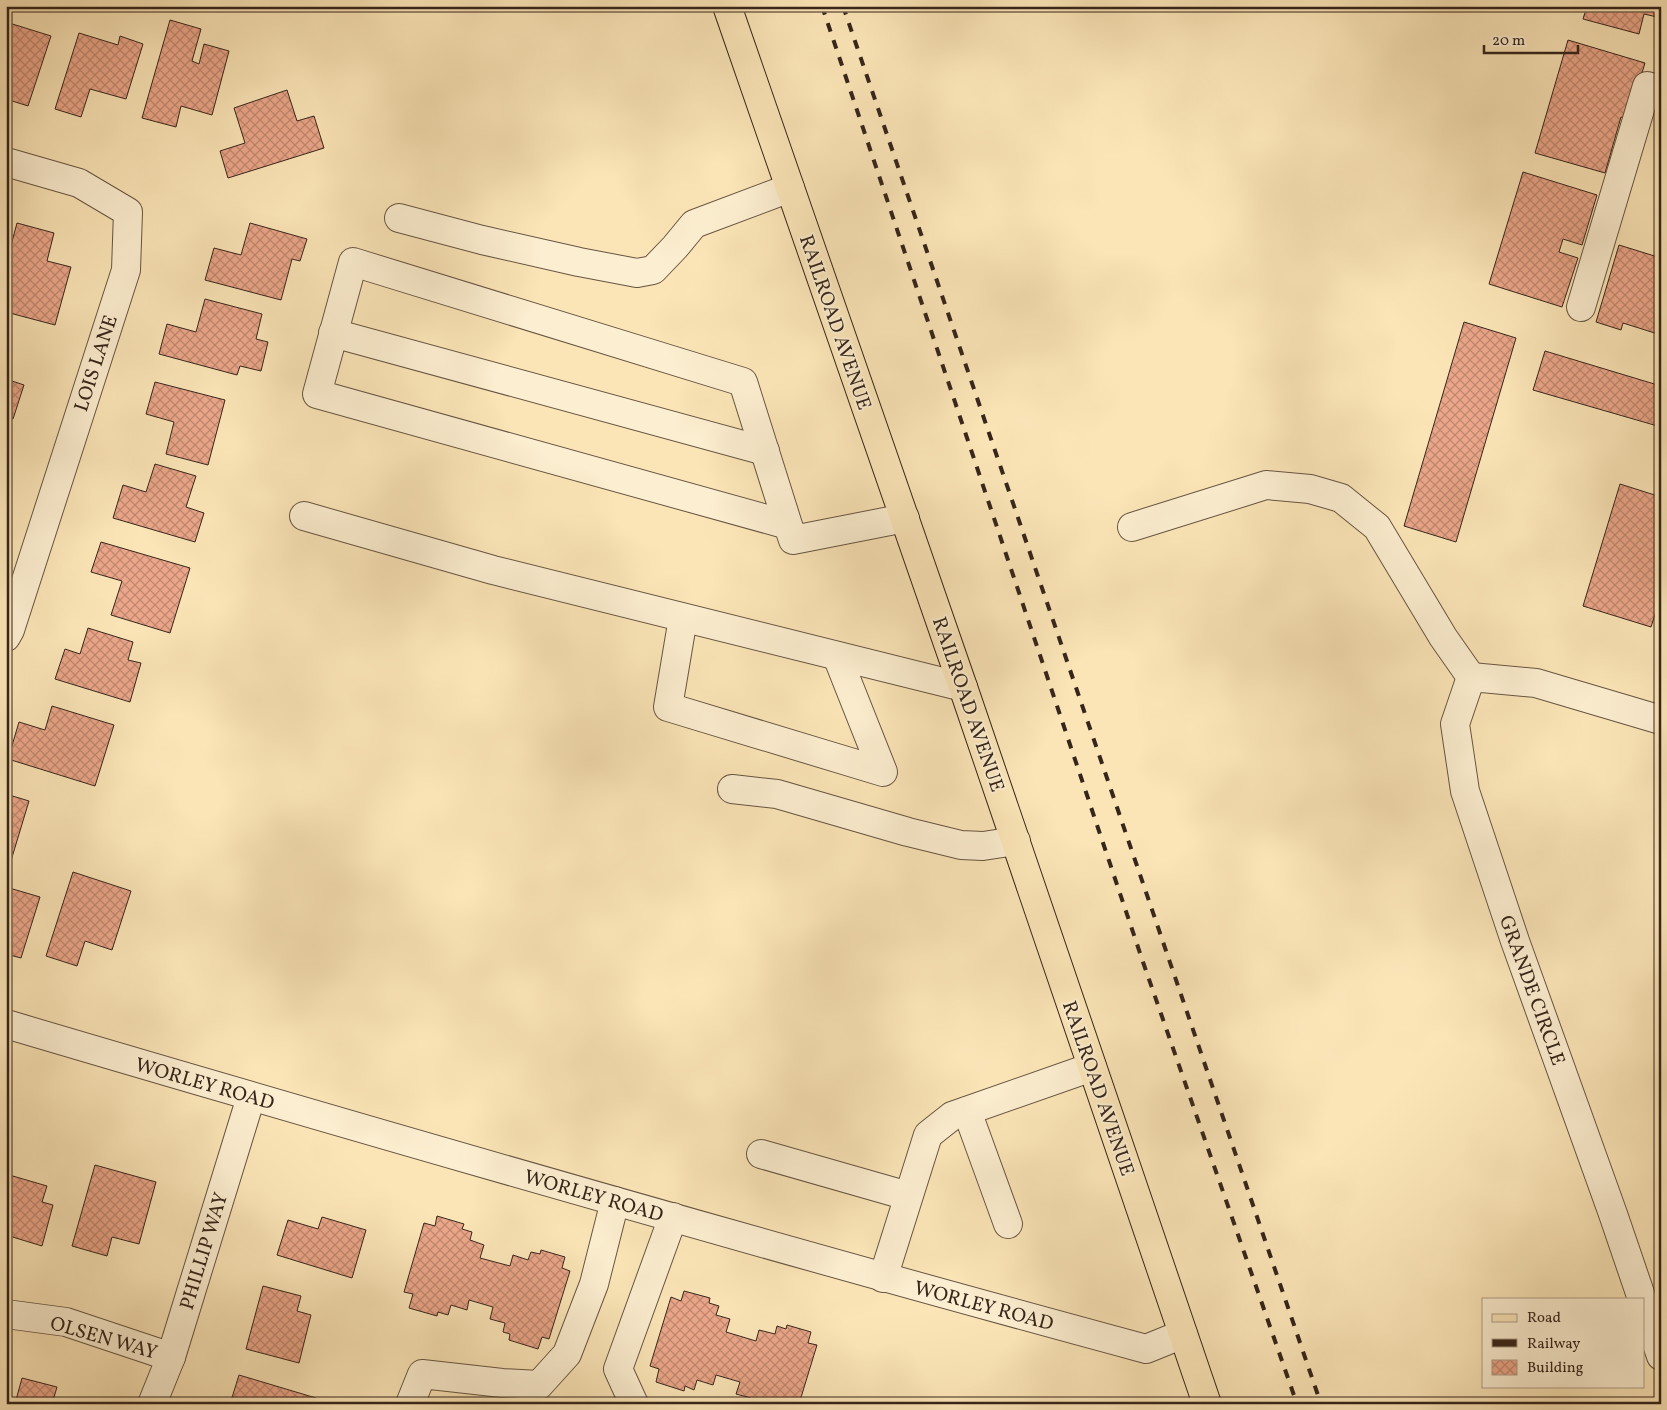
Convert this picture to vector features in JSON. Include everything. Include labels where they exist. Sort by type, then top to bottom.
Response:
[{"type":"main road","name":"RAILROAD AVENUE","points":[[727,6],[1016,841],[1207,1404]]},
{"type":"street","points":[[1581,307],[1647,86],[1661,90]]},
{"type":"street","name":"LOIS LANE","points":[[6,162],[79,183],[128,212],[126,270],[10,630],[6,637]]},
{"type":"street","points":[[399,218],[482,240],[579,262],[637,272],[653,270],[694,224],[790,188]]},
{"type":"street","points":[[788,524],[317,394],[353,262],[743,382],[765,451],[788,524],[793,540],[905,518]]},
{"type":"street","points":[[333,333],[765,451]]},
{"type":"street","points":[[1132,528],[1266,485],[1310,489],[1341,498],[1377,527],[1443,637],[1471,678],[1536,683],[1661,720]]},
{"type":"street","points":[[304,516],[493,570],[963,687]]},
{"type":"street","points":[[683,618],[668,707],[883,772],[838,656]]},
{"type":"street","name":"GRANDE CIRCLE","points":[[1471,678],[1455,724],[1464,791],[1642,1298]]},
{"type":"street","points":[[732,789],[777,794],[908,832],[961,844],[983,846],[1016,841]]},
{"type":"street","name":"WORLEY ROAD","points":[[6,1024],[883,1278],[1146,1349],[1183,1334]]},
{"type":"street","points":[[883,1278],[928,1135],[952,1116],[1092,1067]]},
{"type":"street","name":"PHILLIP WAY","points":[[152,1404],[171,1357],[250,1096]]},
{"type":"street","points":[[967,1111],[1008,1224]]},
{"type":"street","points":[[762,1154],[908,1196]]},
{"type":"street","points":[[410,1404],[422,1374],[502,1383],[539,1395],[567,1354],[594,1284],[615,1201]]},
{"type":"street","points":[[634,1404],[618,1369],[673,1217]]},
{"type":"street","points":[[1644,1307],[1661,1356]]},
{"type":"street","name":"OLSEN WAY","points":[[6,1314],[66,1322],[171,1357]]},
{"type":"building","points":[[1587,6],[1660,6],[1657,17],[1644,14],[1639,34],[1583,19]]},
{"type":"building","points":[[170,20],[201,29],[192,61],[199,64],[204,44],[229,51],[212,115],[181,106],[176,127],[142,118]]},
{"type":"building","points":[[6,22],[51,36],[28,106],[6,99]]},
{"type":"building","points":[[79,33],[118,45],[120,36],[143,44],[126,99],[90,89],[81,117],[55,109]]},
{"type":"building","points":[[1568,40],[1645,63],[1628,119],[1621,117],[1605,173],[1535,153]]},
{"type":"building","points":[[287,90],[297,121],[314,116],[324,148],[228,178],[220,151],[245,143],[234,108]]},
{"type":"building","points":[[1523,172],[1597,195],[1582,245],[1563,239],[1559,252],[1578,258],[1562,307],[1489,284]]},
{"type":"building","points":[[17,223],[54,233],[47,261],[71,267],[55,325],[6,312],[6,264]]},
{"type":"building","points":[[250,223],[307,239],[300,261],[292,259],[281,300],[205,280],[214,248],[241,255]]},
{"type":"building","points":[[1619,245],[1661,258],[1661,335],[1623,323],[1621,330],[1596,322]]},
{"type":"building","points":[[205,299],[262,314],[256,339],[268,342],[261,371],[240,366],[237,375],[159,354],[167,324],[196,332]]},
{"type":"building","points":[[1464,322],[1516,338],[1456,542],[1404,526]]},
{"type":"building","points":[[1545,351],[1661,386],[1661,427],[1533,390]]},
{"type":"building","points":[[6,379],[24,385],[13,419],[6,417]]},
{"type":"building","points":[[155,382],[225,400],[208,465],[166,454],[174,422],[146,414]]},
{"type":"building","points":[[155,464],[196,476],[186,507],[204,513],[195,542],[113,518],[123,485],[146,492]]},
{"type":"building","points":[[1620,484],[1661,497],[1661,596],[1651,627],[1583,606]]},
{"type":"building","points":[[101,542],[190,568],[170,633],[111,615],[122,581],[91,572]]},
{"type":"building","points":[[88,628],[133,642],[128,660],[141,663],[130,702],[55,679],[65,649],[80,654]]},
{"type":"building","points":[[52,706],[114,725],[95,786],[8,759],[19,722],[45,730]]},
{"type":"building","points":[[6,794],[29,801],[10,864],[6,863]]},
{"type":"building","points":[[73,872],[131,891],[112,950],[85,941],[77,966],[46,956]]},
{"type":"building","points":[[6,887],[40,897],[21,958],[6,954]]},
{"type":"building","points":[[95,1165],[156,1182],[139,1244],[112,1237],[107,1256],[72,1246]]},
{"type":"building","points":[[6,1174],[47,1186],[42,1202],[53,1205],[42,1246],[6,1235]]},
{"type":"building","points":[[437,1216],[464,1224],[462,1229],[472,1232],[470,1240],[484,1245],[480,1258],[510,1266],[513,1255],[528,1260],[531,1252],[540,1254],[541,1250],[565,1257],[562,1268],[570,1271],[549,1339],[542,1337],[538,1349],[509,1340],[510,1334],[503,1332],[505,1323],[490,1319],[493,1307],[469,1300],[467,1310],[451,1305],[448,1315],[438,1312],[437,1316],[409,1308],[413,1294],[404,1292],[424,1223],[435,1226]]},
{"type":"building","points":[[322,1217],[366,1230],[352,1278],[277,1255],[288,1220],[318,1229]]},
{"type":"building","points":[[263,1286],[301,1296],[297,1311],[311,1315],[299,1363],[246,1349]]},
{"type":"building","points":[[684,1291],[710,1298],[709,1303],[719,1306],[716,1315],[730,1319],[726,1332],[756,1341],[759,1330],[775,1334],[777,1326],[786,1329],[787,1325],[811,1332],[808,1343],[817,1345],[799,1404],[750,1404],[751,1398],[736,1394],[740,1382],[716,1375],[713,1385],[697,1380],[694,1390],[685,1386],[684,1391],[656,1382],[659,1369],[650,1366],[671,1297],[681,1301]]},
{"type":"building","points":[[239,1375],[316,1398],[314,1404],[230,1404]]},
{"type":"building","points":[[22,1378],[57,1387],[52,1404],[15,1404]]},
{"type":"railway","points":[[822,6],[1143,962],[1297,1404]]},
{"type":"railway","points":[[843,6],[1321,1404]]}]
